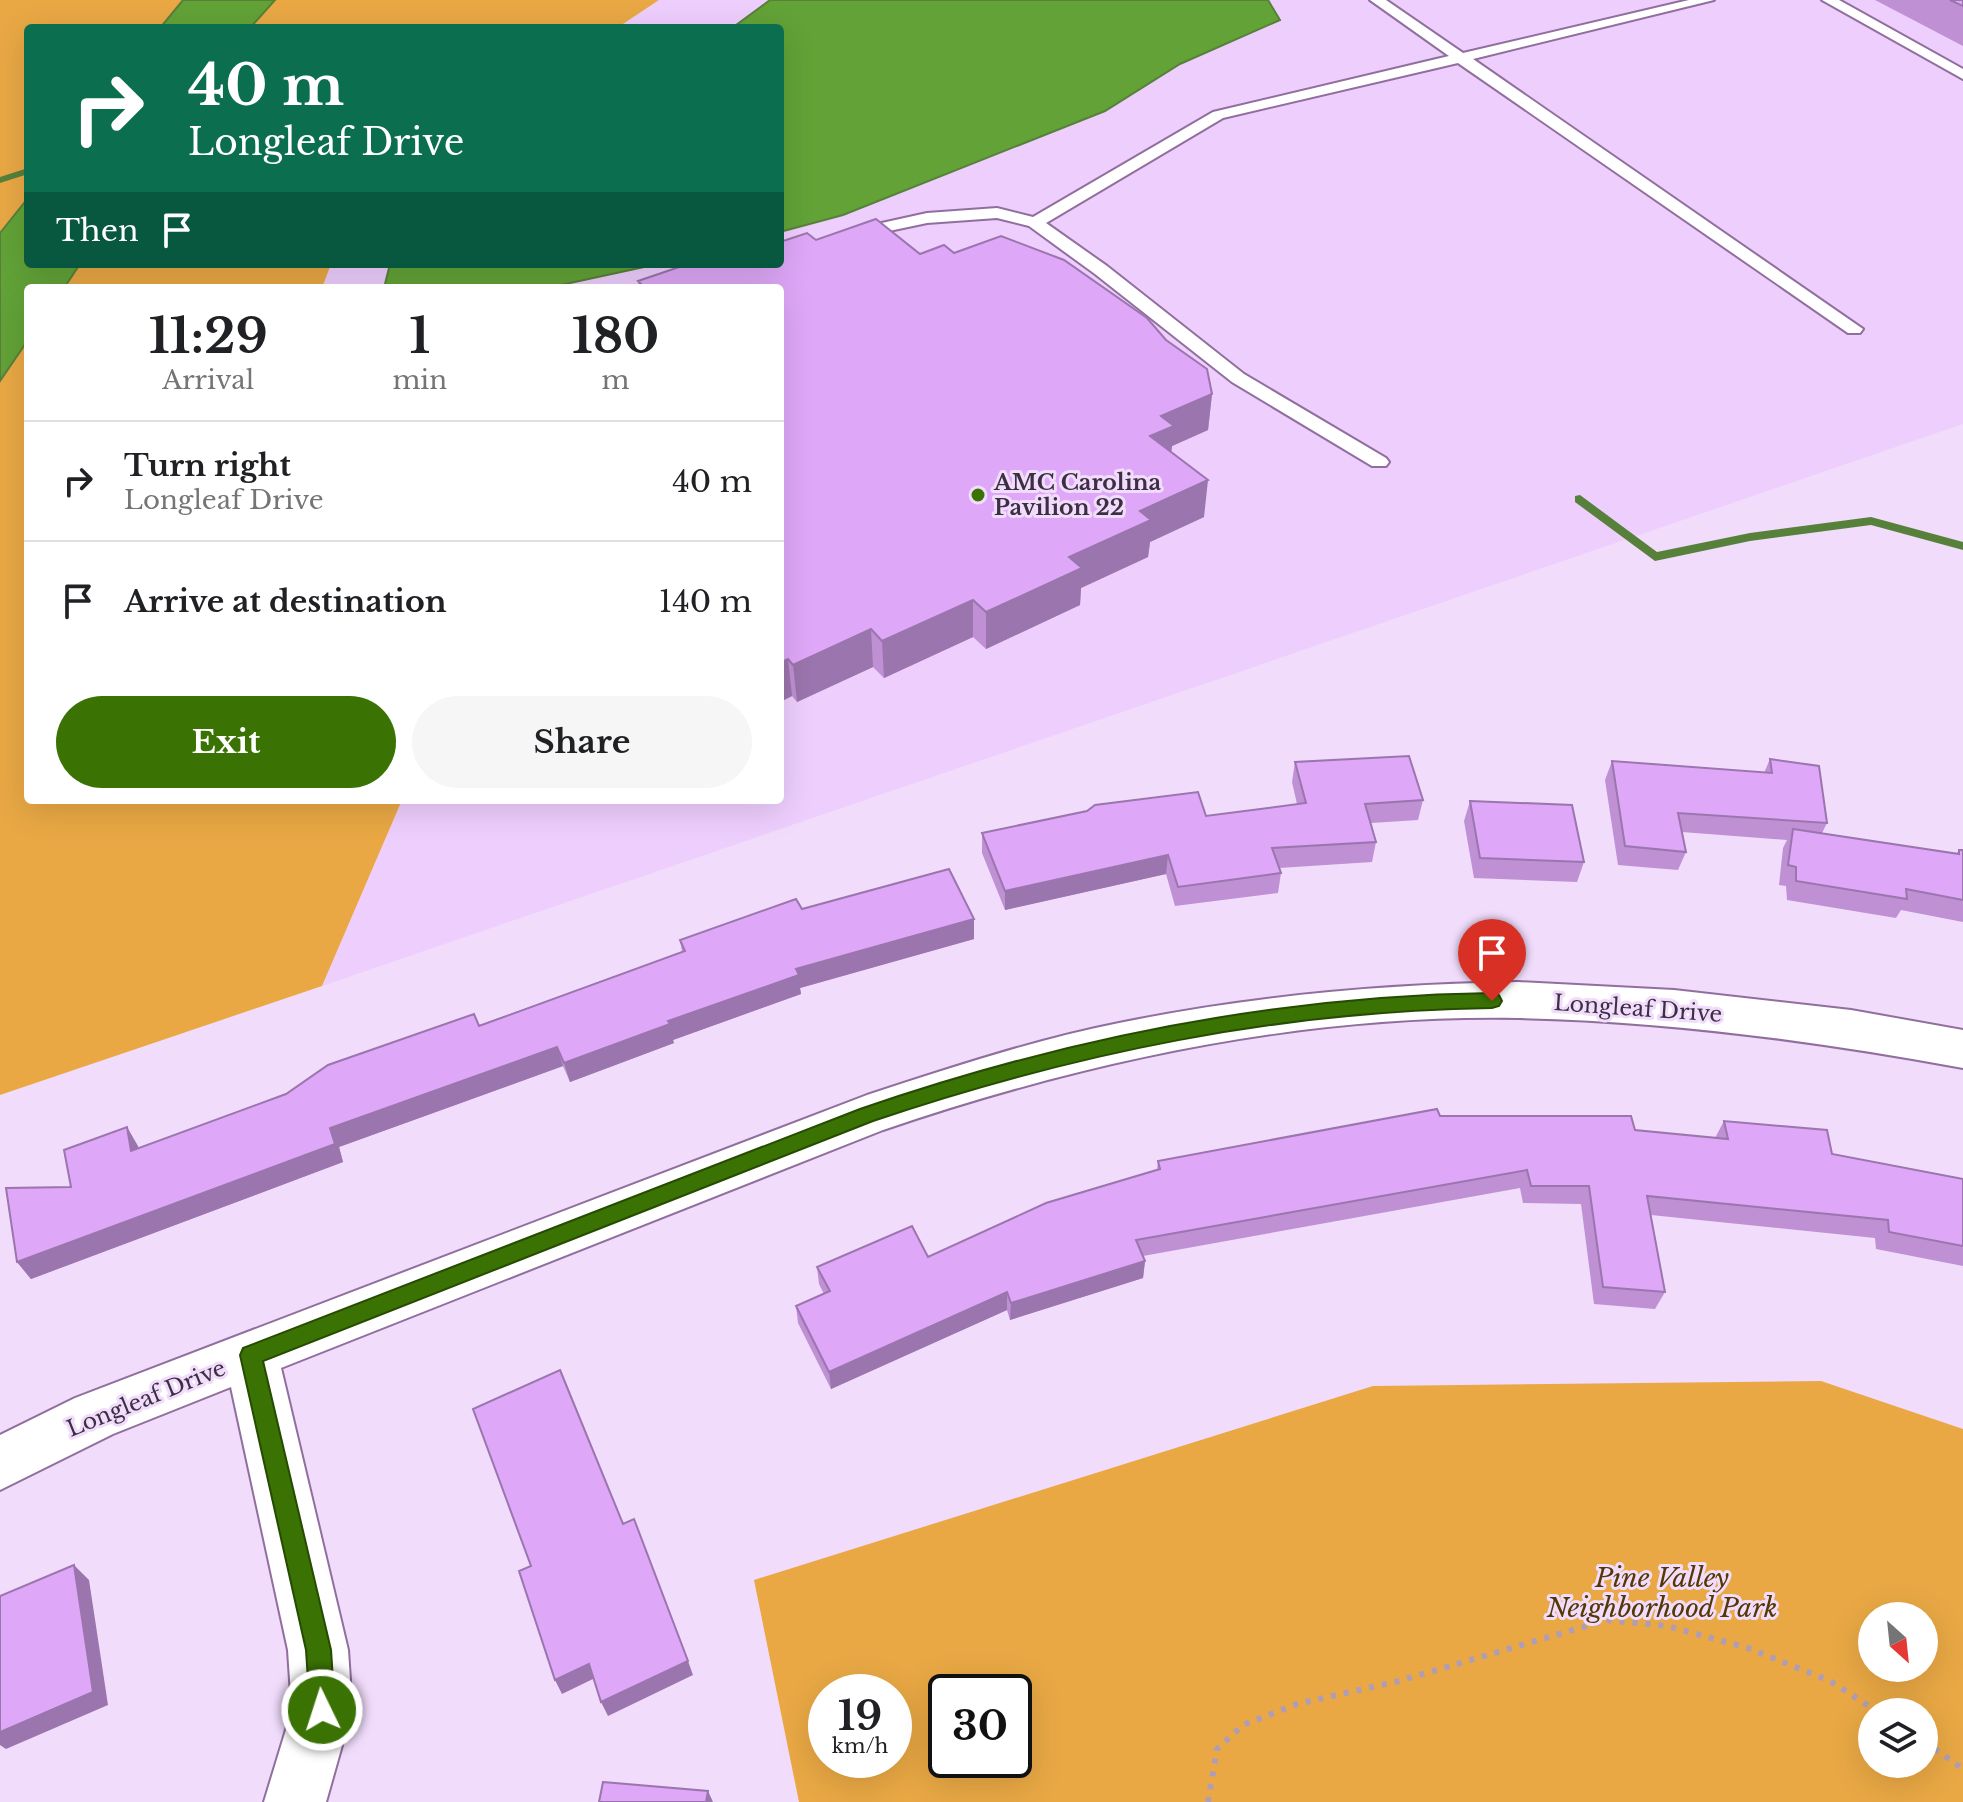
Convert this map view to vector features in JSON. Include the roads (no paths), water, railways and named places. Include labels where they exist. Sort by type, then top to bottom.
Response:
[{"type":"street","name":"Longleaf Drive","points":[[0,1463],[94,1416],[867,1115],[951,1087],[1118,1042],[1290,1014],[1441,1001],[1518,1000],[1674,1008],[1851,1029],[1963,1049]]},
{"type":"street","points":[[251,1355],[318,1650],[322,1710],[295,1802]]},
{"type":"lane","points":[[1377,0],[1464,57],[1854,329]]},
{"type":"lane","points":[[1035,223],[1218,115],[1707,0]]},
{"type":"lane","points":[[1829,0],[1963,75]]},
{"type":"lane","points":[[841,237],[927,218],[997,213],[1035,223],[1101,270],[1238,378],[1379,462]]},
{"type":"waterway","points":[[0,180],[24,172]]},
{"type":"waterway","points":[[1580,499],[1655,557],[1750,537],[1871,521],[1963,546]]},
{"type":"place","name":"AMC Carolina Pavilion 22","points":[[978,495]]},
{"type":"park label","name":"Pine Valley Neighborhood Park","points":[[1662,1593]]}]
